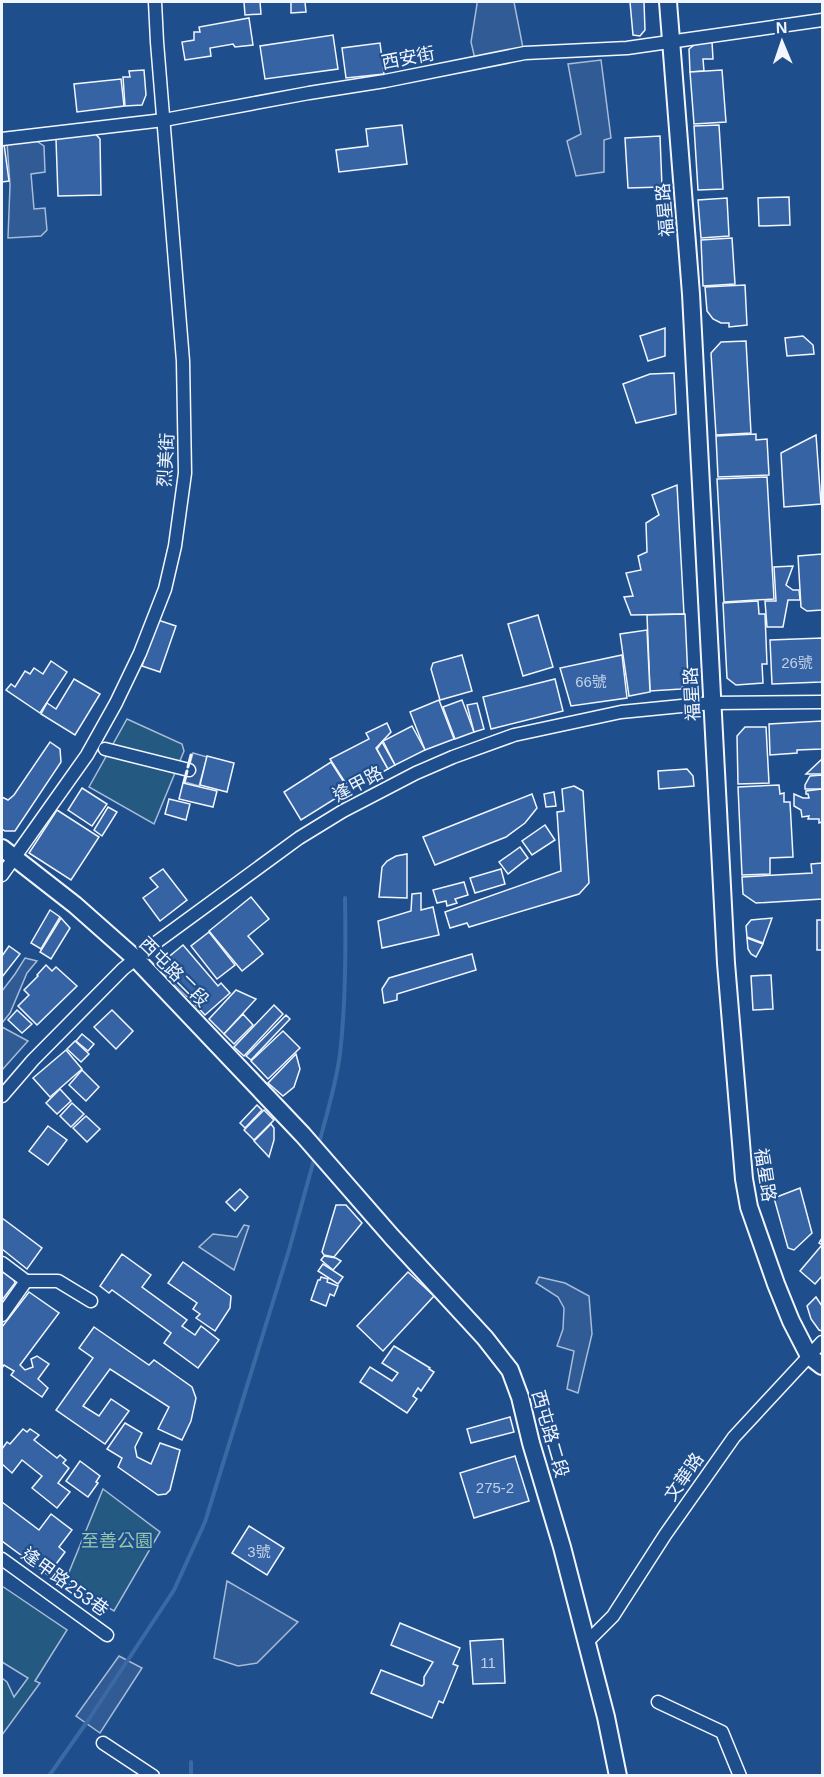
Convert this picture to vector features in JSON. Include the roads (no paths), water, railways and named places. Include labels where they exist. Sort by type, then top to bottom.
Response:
[{"type":"street","name":"烈美街","points":[[2,875],[8,853],[87,755],[116,703],[140,653],[165,589],[175,546],[185,473],[183,361],[155,2]]},
{"type":"street","name":"福星路","points":[[668,2],[691,294],[726,975],[744,1179],[749,1207],[776,1284],[791,1321],[816,1361]]},
{"type":"street","name":"西安街","points":[[2,139],[164,120],[417,75],[525,53],[627,48],[822,20]]},
{"type":"street","name":"逢甲路","points":[[2,1096],[33,1060],[123,969],[154,944],[299,838],[349,808],[435,765],[514,735],[621,712],[712,703],[822,702]]},
{"type":"street","points":[[105,749],[189,770]]},
{"type":"street","name":"西屯路二段","points":[[8,853],[75,905],[136,959],[306,1138],[392,1237],[485,1338],[510,1370],[520,1397],[531,1443],[562,1546],[618,1776]]},
{"type":"street","points":[[2,1263],[26,1281],[58,1281],[92,1300]]},
{"type":"street","points":[[2,1315],[26,1281]]},
{"type":"street","name":"文華路","points":[[587,1642],[613,1616],[665,1535],[734,1437],[816,1361],[822,1342]]},
{"type":"street","name":"逢甲路253巷","points":[[2,1559],[107,1635]]},
{"type":"street","points":[[658,1702],[722,1732],[740,1776]]},
{"type":"street","points":[[103,1743],[153,1776]]},
{"type":"waterway","points":[[319,1143],[334,1088],[340,1054],[345,976],[345,898]]},
{"type":"waterway","points":[[49,1776],[174,1590],[205,1522],[289,1250],[315,1156]]},
{"type":"waterway","points":[[191,1762],[191,1776]]},
{"type":"park label","name":"至善公園","points":[[117,1541]]}]
